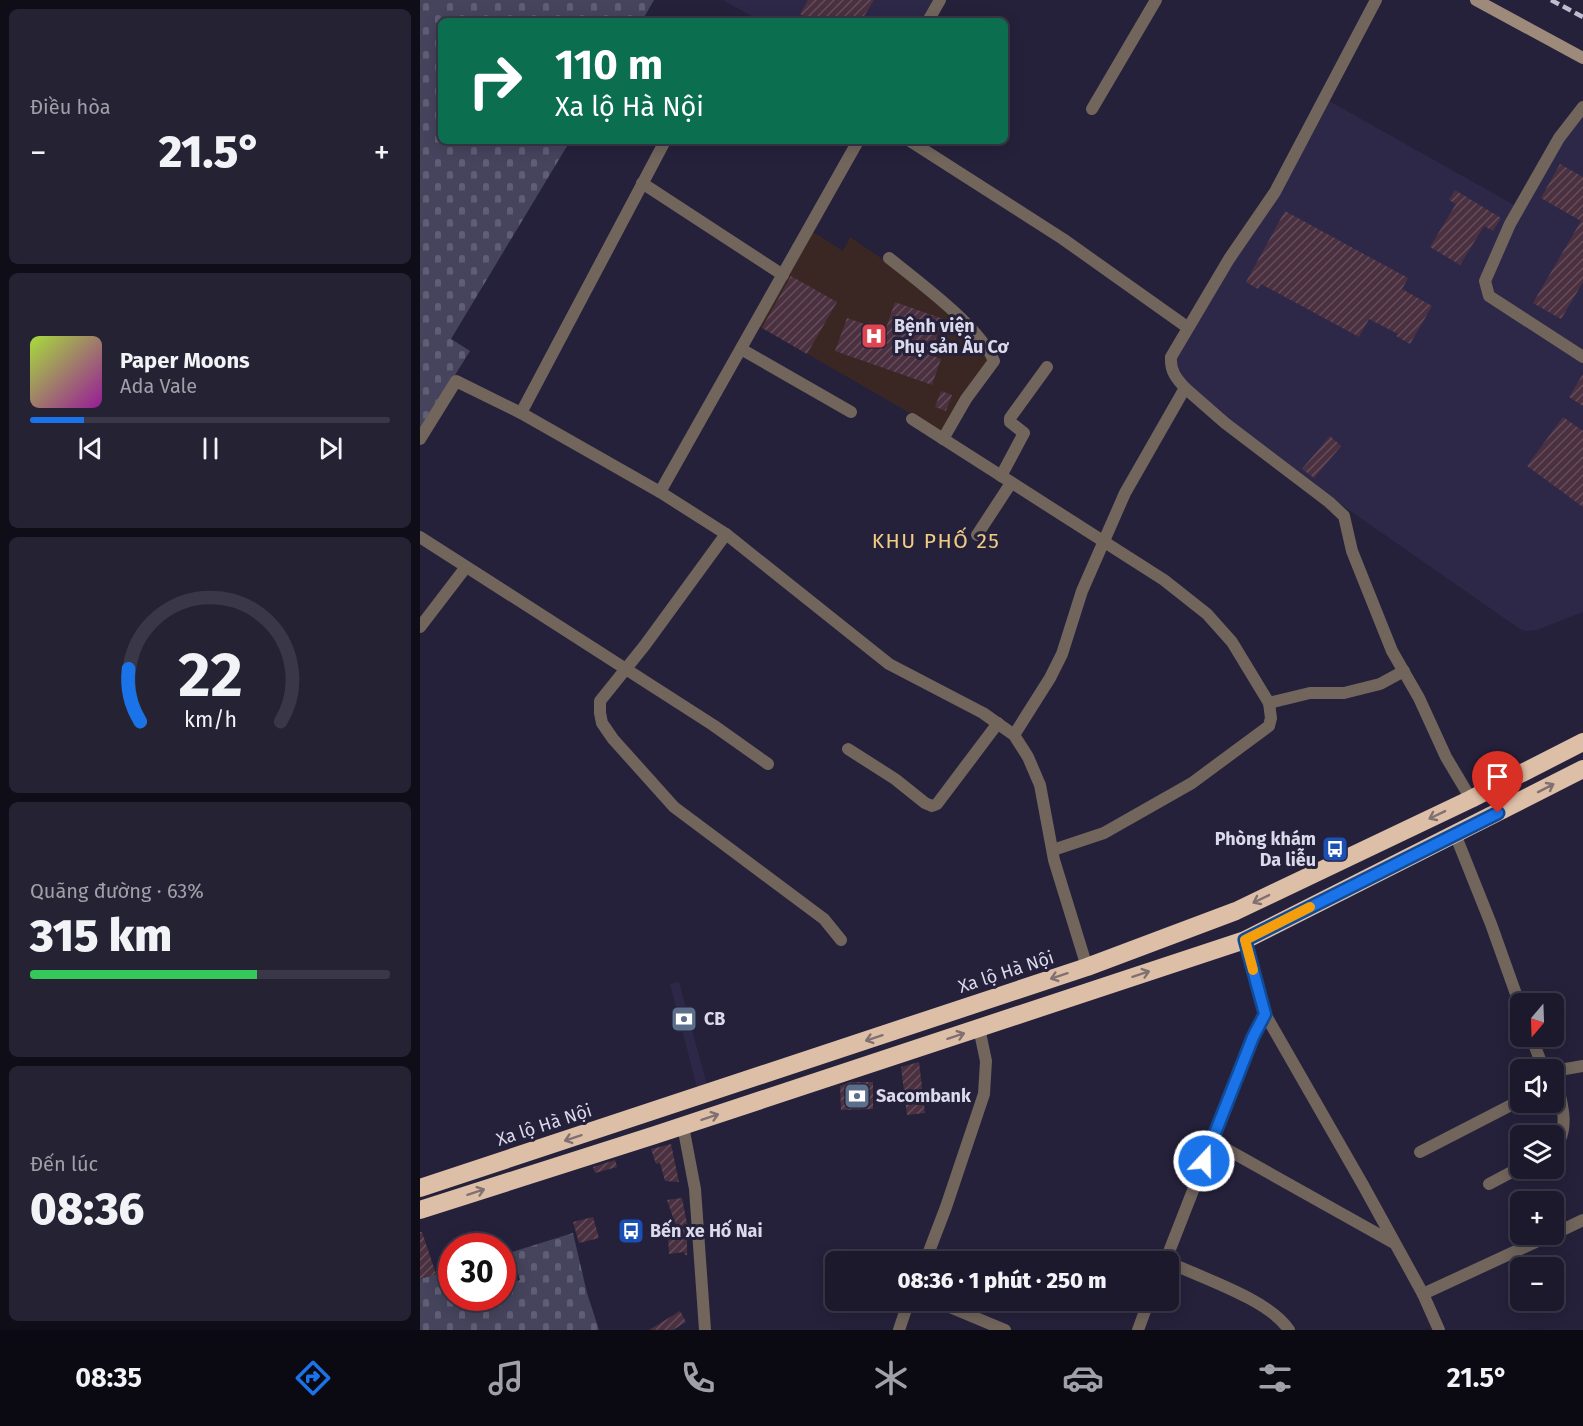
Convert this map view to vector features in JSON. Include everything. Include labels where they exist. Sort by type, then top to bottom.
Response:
[{"type":"highway","name":"Xa lộ Hà Nội","points":[[420,1188],[1087,967],[1236,911],[1471,799],[1583,742]]},
{"type":"highway","points":[[420,1210],[683,1126],[1245,940],[1583,769]]},
{"type":"highway","points":[[677,1103],[683,1126]]},
{"type":"highway","points":[[628,1119],[635,1141]]},
{"type":"street","points":[[930,18],[940,0]]},
{"type":"street","points":[[1092,109],[1155,0]]},
{"type":"street","points":[[1376,0],[1275,192],[1228,259],[1187,327],[1171,357],[1170,366],[1172,373],[1185,388],[1225,423],[1344,516],[1352,551],[1392,651],[1446,757],[1471,799]]},
{"type":"street","points":[[1476,0],[1583,58]]},
{"type":"street","points":[[1583,106],[1559,138],[1529,190],[1510,224],[1485,280],[1489,296],[1583,357]]},
{"type":"street","points":[[521,413],[663,144]]},
{"type":"street","points":[[660,492],[856,144]]},
{"type":"street","points":[[915,144],[1063,239],[1187,327]]},
{"type":"street","points":[[642,183],[783,275]]},
{"type":"street","points":[[889,258],[966,323],[984,342],[994,361],[966,399],[943,439]]},
{"type":"street","points":[[741,349],[851,412]]},
{"type":"street","points":[[977,535],[1006,480],[1024,433],[1010,422],[1010,418],[1047,367]]},
{"type":"street","points":[[420,439],[456,381],[521,413],[660,492],[726,534],[889,664],[910,677],[944,692],[998,723],[1014,735],[1028,757],[1040,785],[1054,861],[1087,967]]},
{"type":"street","points":[[1014,735],[1050,678],[1062,654],[1082,591],[1125,493],[1185,388]]},
{"type":"street","points":[[912,419],[1164,580],[1207,614],[1232,642],[1269,703],[1271,718],[1269,726],[1192,783],[1104,833],[1053,850]]},
{"type":"street","points":[[726,534],[600,701],[602,723],[613,739],[674,807],[824,919],[841,940]]},
{"type":"street","points":[[420,537],[626,668],[768,764]]},
{"type":"street","points":[[420,627],[466,567]]},
{"type":"street","points":[[1269,703],[1310,693],[1344,693],[1380,684],[1404,672]]},
{"type":"street","points":[[848,749],[932,806],[938,804],[998,723]]},
{"type":"street","points":[[1455,834],[1515,993]]},
{"type":"street","points":[[1245,940],[1265,1014],[1299,1069],[1395,1243],[1423,1294],[1439,1330]]},
{"type":"street","points":[[1170,1251],[1253,1037],[1265,1014]]},
{"type":"street","points":[[929,1251],[984,1094],[986,1061],[979,1028]]},
{"type":"street","points":[[1564,1073],[1583,1066]]},
{"type":"street","points":[[1420,1152],[1510,1106]]},
{"type":"street","points":[[683,1126],[695,1190],[705,1330]]},
{"type":"street","points":[[1212,1141],[1395,1243]]},
{"type":"street","points":[[1489,1184],[1510,1173]]},
{"type":"street","points":[[1564,1229],[1583,1220]]},
{"type":"street","points":[[1423,1294],[1529,1245]]},
{"type":"street","points":[[1179,1268],[1256,1302],[1276,1315],[1289,1330]]},
{"type":"street","points":[[898,1330],[905,1311]]},
{"type":"street","points":[[959,1311],[1005,1330]]},
{"type":"street","points":[[1138,1330],[1145,1311]]},
{"type":"shaded area","points":[[723,0],[935,0],[924,18],[755,18]]},
{"type":"shaded area","points":[[1329,101],[1523,210],[1563,141],[1583,114],[1583,612],[1537,630],[1520,629],[1333,499],[1230,421],[1188,385],[1177,371],[1176,358]]},
{"type":"shaded area","name":"Bệnh viện Phụ sản Âu Cơ","points":[[813,232],[843,251],[850,237],[884,260],[961,325],[980,345],[988,361],[941,431],[759,326]]},
{"type":"shaded area","name":"CB","points":[[679,982],[707,1085],[697,1087],[670,984]]},
{"type":"green space","points":[[420,0],[654,0],[644,18],[438,18],[438,144],[568,144],[451,339],[470,351],[420,431]]},
{"type":"green space","points":[[573,1233],[587,1293],[599,1330],[420,1330],[420,1279],[438,1274],[438,1311],[516,1311],[516,1281],[520,1280],[516,1266],[516,1251]]},
{"type":"building","points":[[808,0],[874,0],[863,18],[807,18],[800,14]]},
{"type":"building","points":[[1560,164],[1583,177],[1583,282],[1561,319],[1533,303],[1581,221],[1541,198]]},
{"type":"building","points":[[1455,190],[1501,218],[1493,231],[1484,226],[1460,265],[1430,247],[1456,204],[1449,200]]},
{"type":"building","points":[[1285,211],[1408,278],[1402,289],[1432,306],[1410,344],[1396,336],[1398,334],[1369,319],[1359,337],[1261,284],[1258,289],[1246,282]]},
{"type":"building","points":[[791,276],[837,302],[807,354],[762,328]]},
{"type":"building","points":[[895,302],[943,319],[930,355],[941,359],[932,385],[835,351],[847,318],[885,331]]},
{"type":"building","points":[[1583,374],[1583,406],[1569,397]]},
{"type":"building","points":[[941,391],[952,395],[946,411],[935,407]]},
{"type":"building","points":[[1563,417],[1583,431],[1583,507],[1527,466]]},
{"type":"building","points":[[1330,436],[1341,446],[1314,478],[1302,469]]},
{"type":"building","points":[[919,1062],[925,1113],[907,1115],[901,1067]]},
{"type":"building","name":"Sacombank","points":[[851,1082],[873,1082],[873,1109],[841,1110],[840,1086]]},
{"type":"building","points":[[671,1144],[679,1182],[665,1181],[660,1163],[656,1164],[651,1149]]},
{"type":"building","points":[[615,1160],[617,1167],[595,1173],[593,1167]]},
{"type":"building","points":[[682,1198],[687,1224],[687,1255],[684,1252],[669,1254],[668,1235],[678,1232],[667,1200]]},
{"type":"building","points":[[593,1217],[599,1238],[579,1243],[573,1222]]},
{"type":"building","points":[[420,1232],[422,1232],[436,1274],[420,1279]]},
{"type":"building","points":[[680,1311],[686,1322],[673,1330],[649,1330]]},
{"type":"railway","points":[[1551,0],[1583,17]]},
{"type":"slow traffic","points":[[1253,970],[1245,940],[1310,907]]},
{"type":"place","name":"Bệnh viện Phụ sản Âu Cơ","points":[[874,336]]},
{"type":"place","name":"Phòng khám Da liễu","points":[[1335,849]]},
{"type":"place","name":"CB","points":[[684,1019]]},
{"type":"place","name":"Sacombank","points":[[857,1096]]},
{"type":"place","name":"Bến xe Hố Nai","points":[[631,1231]]},
{"type":"district","name":"KHU PHỐ 25","points":[[936,541]]},
{"type":"route","points":[[1204,1161],[1253,1037],[1265,1014],[1245,940],[1498,813]]}]
